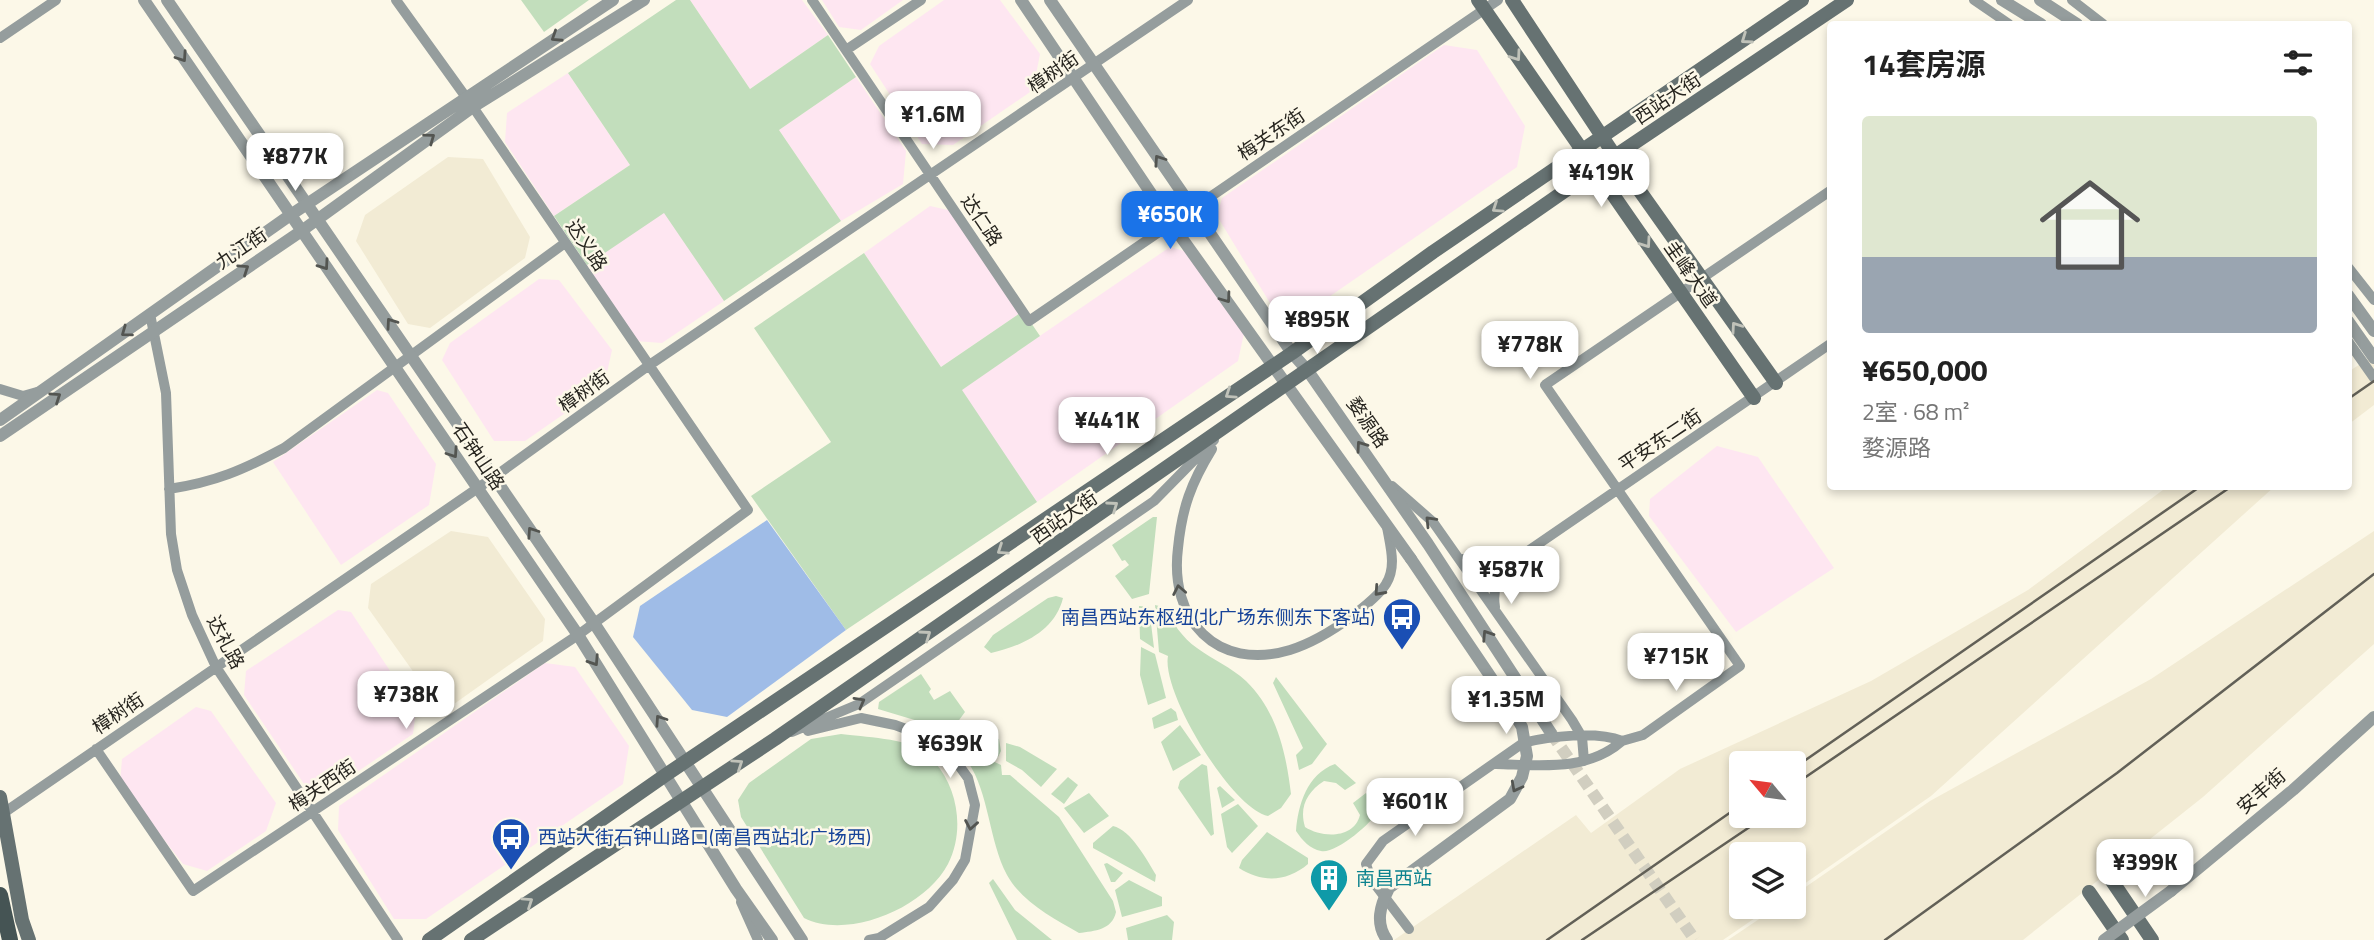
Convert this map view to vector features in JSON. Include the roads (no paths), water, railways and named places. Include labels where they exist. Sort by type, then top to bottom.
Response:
[{"type":"main road","name":"圭峰大道","points":[[1512,0],[1615,156],[1776,383]]},
{"type":"main road","name":"西站大街","points":[[429,940],[667,775],[1292,353],[1433,252],[1802,0]]},
{"type":"main road","name":"西站大街","points":[[471,940],[775,739],[1223,431],[1615,156],[1847,0]]},
{"type":"main road","name":"圭峰大道","points":[[1481,5],[1754,398]]},
{"type":"main road","points":[[0,797],[22,920],[29,940]]},
{"type":"main road","points":[[2110,878],[2152,940]]},
{"type":"main road","points":[[2089,892],[2122,940]]},
{"type":"main road","points":[[0,895],[10,940]]},
{"type":"street","points":[[0,38],[56,0]]},
{"type":"street","name":"石钟山路","points":[[144,0],[289,216],[578,635],[736,889],[772,940]]},
{"type":"street","name":"石钟山路","points":[[167,0],[594,623],[802,940]]},
{"type":"street","name":"达义路","points":[[397,0],[748,510]]},
{"type":"street","name":"九江街","points":[[0,436],[319,219],[469,102],[613,0]]},
{"type":"street","name":"九江街","points":[[0,420],[289,216],[469,102],[644,0]]},
{"type":"street","name":"达仁路","points":[[812,0],[1029,321]]},
{"type":"street","points":[[846,51],[921,0]]},
{"type":"street","points":[[1021,0],[1171,223],[1411,559],[1522,727],[1527,756],[1522,777],[1510,799],[1389,888],[1381,904],[1380,922],[1387,940]]},
{"type":"street","name":"婺源路","points":[[1050,0],[1292,353],[1308,371],[1385,481],[1551,733]]},
{"type":"street","name":"樟树街","points":[[2,814],[494,477],[648,366],[1188,0]]},
{"type":"street","name":"梅关东街","points":[[1029,321],[1193,209],[1481,5],[1498,0]]},
{"type":"street","points":[[1974,0],[2005,21]]},
{"type":"street","points":[[2002,0],[2036,21]]},
{"type":"street","points":[[2040,0],[2072,21]]},
{"type":"street","points":[[2073,0],[2099,21]]},
{"type":"street","points":[[1496,764],[1557,765],[1608,754],[1622,741],[1643,736],[1740,666],[1545,385],[1827,193]]},
{"type":"street","points":[[169,489],[211,482],[244,470],[284,448],[565,243]]},
{"type":"street","points":[[2352,272],[2374,300]]},
{"type":"street","points":[[2352,301],[2374,331]]},
{"type":"street","name":"达礼路","points":[[150,314],[166,393],[169,489],[177,570],[192,615],[216,667],[398,940]]},
{"type":"street","points":[[2352,327],[2374,358]]},
{"type":"street","name":"平安东二街","points":[[1508,564],[1827,346]]},
{"type":"street","points":[[2352,347],[2374,378]]},
{"type":"street","points":[[0,389],[23,396],[43,390]]},
{"type":"street","points":[[1223,431],[1192,482],[1181,519],[1175,566],[1177,593],[1185,613],[1195,628],[1211,640],[1234,651],[1262,654],[1289,650],[1328,634],[1368,603],[1387,584],[1393,562],[1388,527]]},
{"type":"street","points":[[1385,481],[1433,522],[1582,737],[1584,761]]},
{"type":"street","name":"梅关西街","points":[[96,749],[193,891],[578,635],[748,510]]},
{"type":"street","points":[[1455,553],[1473,567],[1508,564]]},
{"type":"street","points":[[1495,611],[1493,594],[1508,564]]},
{"type":"street","name":"安丰街","points":[[2104,940],[2171,891],[2293,790],[2374,716]]},
{"type":"street","points":[[775,739],[861,718],[895,725],[930,738],[950,753],[968,778],[975,805],[965,860],[953,880],[929,907],[879,938],[869,940]]},
{"type":"street","points":[[1409,929],[1371,878],[1366,864],[1383,841],[1523,743],[1545,737],[1606,735],[1622,741]]},
{"type":"street","points":[[736,889],[758,940]]},
{"type":"street","points":[[789,919],[811,940]]},
{"type":"water","points":[[767,520],[846,630],[727,717],[692,710],[633,637],[640,606]]},
{"type":"tunnel","points":[[1551,733],[1695,940]]},
{"type":"railway","points":[[2352,396],[2374,381]]},
{"type":"railway","points":[[1806,760],[2195,490]]},
{"type":"railway","points":[[1806,777],[2226,490]]},
{"type":"railway","points":[[1885,940],[2117,773],[2374,574]]},
{"type":"railway","points":[[1547,940],[1729,813]]},
{"type":"railway","points":[[1582,940],[1748,828]]},
{"type":"place","name":"南昌西站东枢纽(北广场东侧东下客站)","points":[[1402,651]]},
{"type":"place","name":"西站大街石钟山路口(南昌西站北广场西)","points":[[511,871]]},
{"type":"place","name":"南昌西站","points":[[1329,912]]}]
